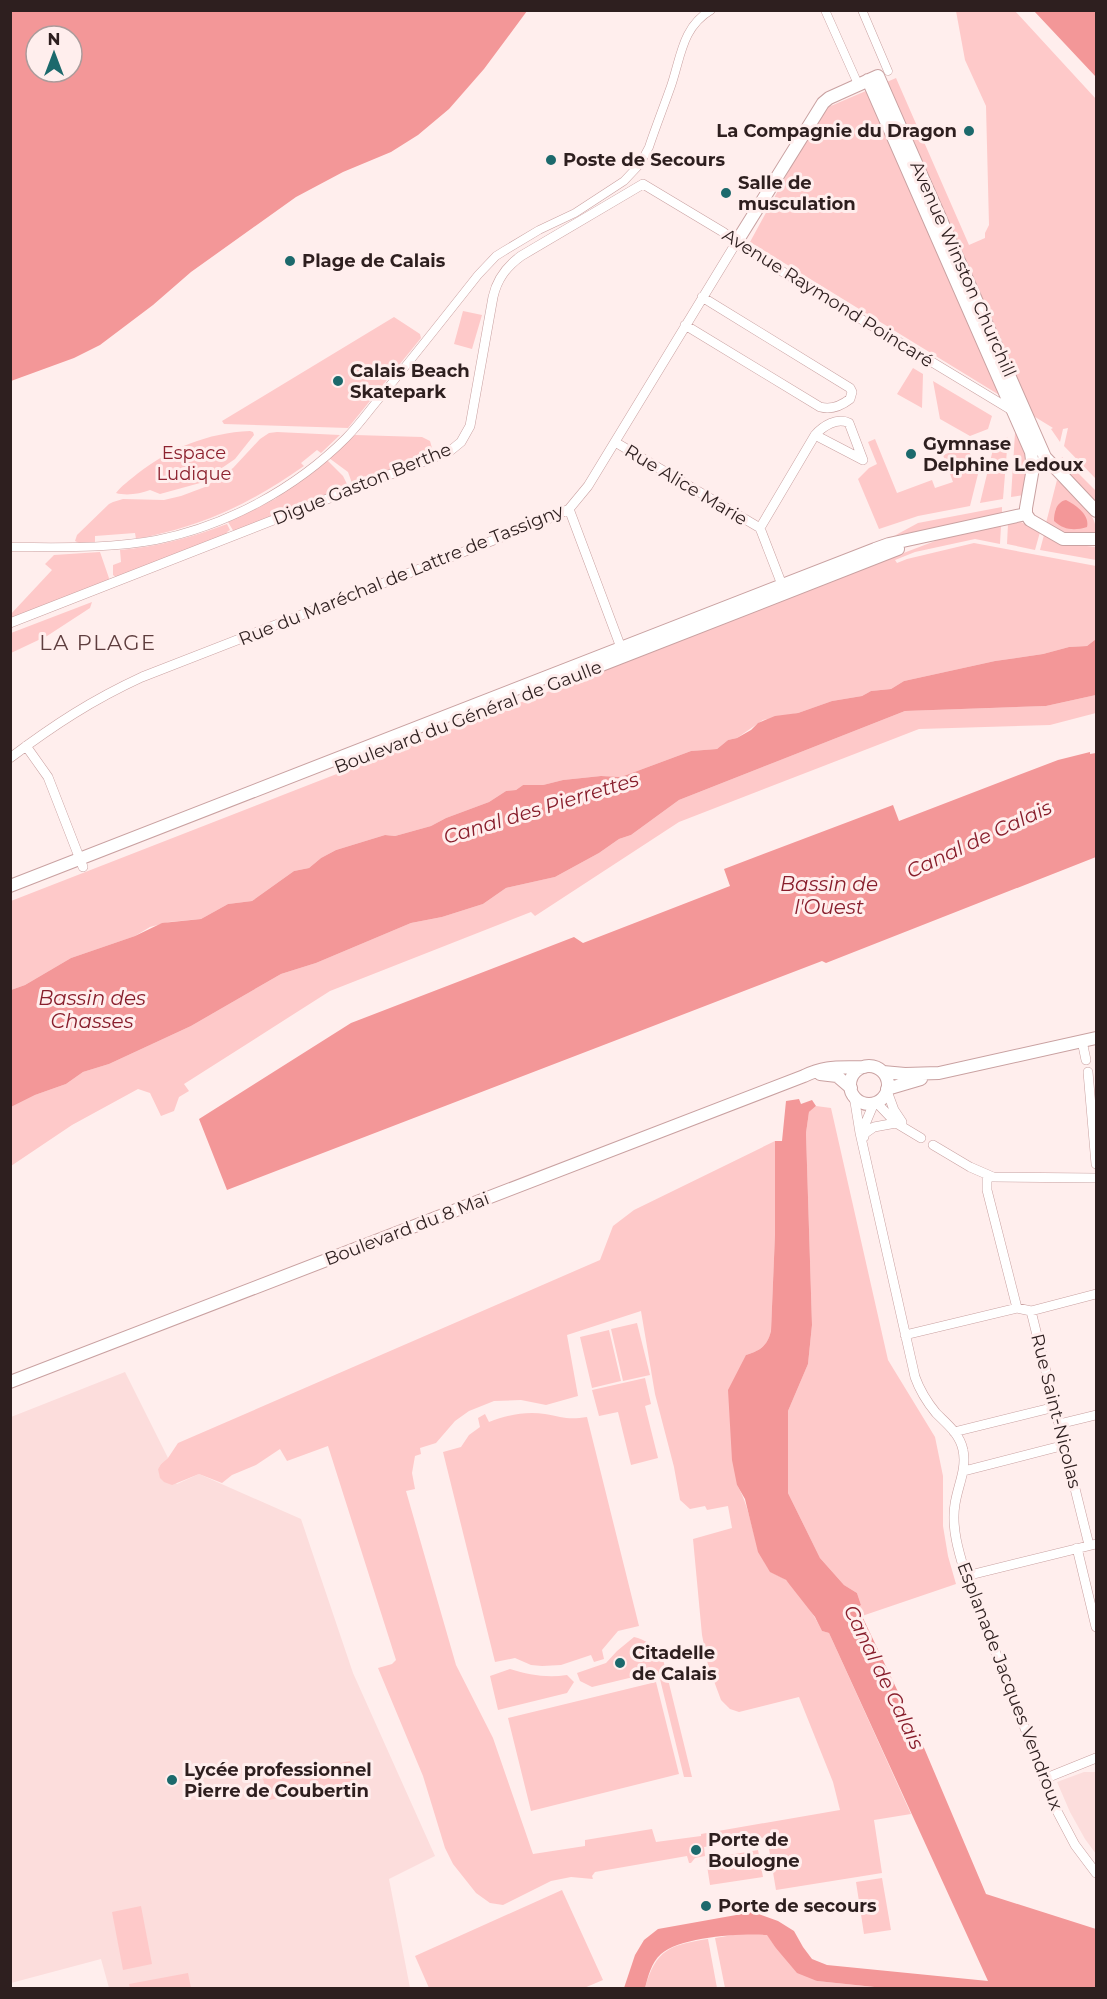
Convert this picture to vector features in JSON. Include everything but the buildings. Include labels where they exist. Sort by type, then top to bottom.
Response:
[{"type":"street","name":"Digue Gaston Berthe","points":[[10,547],[101,546],[155,540],[221,520],[276,492],[309,470],[346,437],[496,256],[539,230],[575,213],[624,182],[645,157],[673,81],[678,55],[688,34],[696,21],[711,10]]},
{"type":"street","points":[[825,10],[873,78]]},
{"type":"street","name":"Avenue Winston Churchill","points":[[862,10],[873,78],[1031,452],[1033,468]]},
{"type":"street","name":"Avenue Winston Churchill","points":[[873,78],[1048,462]]},
{"type":"street","name":"Rue du Maréchal de Lattre de Tassigny","points":[[10,758],[81,708],[142,677],[548,519],[569,508],[588,486],[823,102],[873,78]]},
{"type":"street","name":"Digue Gaston Berthe","points":[[10,623],[450,451],[461,442],[470,426],[493,297],[500,277],[521,256],[643,184]]},
{"type":"street","name":"Avenue Raymond Poincaré","points":[[643,184],[1014,411]]},
{"type":"street","points":[[686,325],[820,406],[827,409],[849,399],[852,392],[849,388],[702,297]]},
{"type":"street","points":[[760,528],[815,435],[824,426],[839,420],[849,423],[863,460],[815,435]]},
{"type":"street","name":"Rue Alice Marie","points":[[615,442],[760,528],[783,589]]},
{"type":"street","points":[[1096,511],[1048,462],[1038,461],[1033,468],[1026,514],[1033,523],[1059,538],[1096,540]]},
{"type":"street","points":[[569,508],[622,652]]},
{"type":"street","name":"Boulevard du Général de Gaulle","points":[[10,895],[81,863],[783,589],[924,537],[1026,514]]},
{"type":"street","points":[[27,746],[48,777],[81,863]]},
{"type":"street","name":"Boulevard du Général de Gaulle","points":[[10,886],[81,863]]},
{"type":"street","points":[[887,1090],[939,1073],[1096,1038]]},
{"type":"street","points":[[1082,1041],[1086,1060]]},
{"type":"street","points":[[883,1072],[888,1082],[887,1090],[882,1098],[875,1102],[862,1102],[853,1092],[851,1082],[854,1074],[864,1067],[874,1066],[883,1072],[905,1074],[939,1073]]},
{"type":"street","name":"Boulevard du 8 Mai","points":[[10,1382],[824,1068],[864,1067]]},
{"type":"street","points":[[1088,1072],[1096,1164]]},
{"type":"street","name":"Boulevard du 8 Mai","points":[[804,1076],[824,1073],[833,1075],[843,1080],[853,1092]]},
{"type":"street","points":[[887,1090],[896,1113],[907,1129]]},
{"type":"street","name":"Esplanade Jacques Vendroux","points":[[853,1092],[860,1133],[918,1387],[929,1404],[954,1432],[963,1450],[964,1471],[955,1505],[954,1524],[966,1576],[1064,1826],[1096,1873]]},
{"type":"street","points":[[875,1102],[896,1123],[921,1138]]},
{"type":"street","name":"Esplanade Jacques Vendroux","points":[[864,1151],[864,1134],[875,1102]]},
{"type":"street","points":[[864,1134],[874,1127],[896,1123]]},
{"type":"street","points":[[933,1145],[987,1176],[1096,1178]]},
{"type":"street","points":[[987,1176],[987,1190],[1017,1308]]},
{"type":"street","points":[[905,1335],[1017,1308],[1031,1311],[1096,1294]]},
{"type":"street","name":"Rue Saint-Nicolas","points":[[1031,1311],[1059,1424],[1093,1544]]},
{"type":"street","points":[[954,1432],[1055,1407]]},
{"type":"street","points":[[1059,1424],[1096,1415]]},
{"type":"street","points":[[964,1471],[1065,1445]]},
{"type":"street","points":[[966,1576],[1093,1544]]},
{"type":"street","points":[[1077,1548],[1096,1627]]},
{"type":"street","points":[[1044,1779],[1096,1758]]},
{"type":"shaded area","points":[[125,1372],[168,1458],[158,1469],[177,1484],[199,1474],[301,1519],[353,1673],[435,1856],[389,1879],[410,1988],[109,1988],[101,1959],[11,1983],[11,1417]]},
{"type":"shaded area","points":[[1084,1772],[1096,1772],[1096,1854],[1070,1812],[1057,1782]]},
{"type":"green space","points":[[956,11],[1015,11],[1096,99],[1096,479],[1064,446],[1068,428],[1063,429],[1060,442],[1051,429],[1053,428],[750,242],[806,139],[826,108],[896,78],[969,245],[985,238],[989,225],[986,106],[965,60]]},
{"type":"green space","points":[[463,311],[482,315],[472,349],[454,344]]},
{"type":"green space","name":"Calais Beach Skatepark","points":[[394,317],[420,334],[421,338],[348,428],[224,424],[222,421]]},
{"type":"green space","points":[[913,368],[923,374],[922,408],[897,394]]},
{"type":"green space","points":[[933,381],[992,416],[988,429],[970,436],[940,419]]},
{"type":"green space","name":"Espace Ludique","points":[[250,431],[254,435],[235,459],[200,483],[160,494],[150,490],[133,494],[116,493],[137,474],[176,449],[219,435]]},
{"type":"green space","points":[[1019,432],[1028,453],[1024,495],[1011,497],[1015,433]]},
{"type":"green space","points":[[269,433],[340,435],[321,453],[317,450],[301,463],[304,466],[264,492],[204,520],[183,528],[136,539],[135,533],[95,536],[95,542],[75,541],[77,535],[109,504],[123,499],[164,500],[205,487],[233,468],[260,439]]},
{"type":"green space","points":[[355,435],[422,437],[430,441],[434,455],[353,486],[348,472],[329,458]]},
{"type":"green space","points":[[1008,437],[1003,499],[980,503],[995,441]]},
{"type":"green space","points":[[875,439],[897,493],[932,480],[935,488],[953,482],[943,455],[967,446],[978,474],[970,506],[918,516],[879,529],[858,479],[869,468],[877,464],[868,442]]},
{"type":"green space","points":[[1062,457],[1096,491],[1096,503],[1060,466]]},
{"type":"green space","points":[[327,460],[343,476],[347,484],[346,489],[234,532],[228,522],[275,499]]},
{"type":"green space","points":[[1057,480],[1088,511],[1093,518],[1095,532],[1069,533],[1046,523]]},
{"type":"green space","points":[[1002,507],[1002,514],[894,536],[918,523]]},
{"type":"green space","points":[[1021,522],[1040,532],[1035,550],[1007,544],[1008,524]]},
{"type":"green space","points":[[227,524],[230,530],[227,532],[228,535],[117,578],[113,575],[113,565],[121,562],[120,550],[174,541]]},
{"type":"green space","points":[[1001,526],[1000,544],[975,539],[915,552],[895,560],[897,563],[974,543],[1096,566],[1096,639],[1087,646],[1069,647],[1043,654],[995,661],[904,681],[891,689],[871,691],[862,696],[832,701],[798,713],[763,720],[717,749],[691,751],[621,777],[601,776],[563,780],[543,785],[523,785],[431,826],[395,836],[385,835],[336,850],[309,868],[294,871],[252,901],[228,904],[201,919],[169,922],[150,927],[135,936],[71,958],[25,985],[11,990],[11,901],[943,538]]},
{"type":"green space","points":[[1044,535],[1059,543],[1096,547],[1096,560],[1040,550]]},
{"type":"green space","points":[[100,552],[110,581],[11,619],[10,615],[52,570],[45,564],[54,555]]},
{"type":"green space","points":[[92,602],[90,608],[47,636],[11,653],[11,633]]},
{"type":"green space","points":[[1096,695],[1096,713],[1050,725],[919,729],[679,822],[535,916],[531,912],[330,991],[184,1084],[189,1091],[179,1097],[174,1111],[161,1116],[150,1093],[138,1089],[72,1125],[11,1166],[11,1107],[35,1095],[66,1084],[83,1072],[109,1064],[191,1026],[281,974],[316,963],[411,923],[442,917],[483,904],[506,888],[555,877],[599,853],[619,839],[631,835],[679,800],[905,711],[1046,706]]},
{"type":"green space","points":[[816,1106],[831,1108],[888,1360],[935,1437],[943,1476],[943,1526],[956,1584],[862,1616],[857,1593],[844,1585],[820,1558],[788,1493],[788,1411],[808,1364],[812,1325],[806,1133],[809,1112]]},
{"type":"green space","points":[[775,1141],[775,1234],[771,1331],[763,1347],[746,1355],[737,1485],[746,1506],[758,1548],[768,1568],[792,1586],[807,1605],[822,1631],[829,1633],[911,1814],[874,1820],[882,1873],[776,1890],[767,1837],[704,1847],[705,1856],[695,1858],[691,1863],[687,1856],[595,1872],[593,1879],[571,1877],[551,1881],[503,1905],[490,1903],[476,1893],[453,1864],[445,1848],[423,1776],[378,1668],[392,1664],[396,1660],[328,1446],[287,1461],[280,1449],[256,1465],[232,1475],[222,1483],[199,1474],[172,1485],[160,1478],[158,1469],[178,1443],[600,1260],[613,1226],[634,1210]],"holes":[[[641,1311],[655,1394],[680,1500],[690,1509],[705,1506],[707,1510],[728,1506],[732,1528],[693,1539],[702,1635],[708,1665],[721,1700],[730,1709],[739,1712],[799,1697],[833,1782],[840,1810],[656,1842],[652,1829],[585,1840],[585,1846],[533,1854],[493,1738],[456,1665],[406,1491],[415,1489],[412,1473],[415,1456],[421,1454],[420,1448],[436,1443],[455,1421],[469,1411],[494,1401],[521,1400],[546,1405],[578,1396],[567,1335]]]},
{"type":"green space","points":[[637,1323],[650,1375],[623,1381],[611,1329]]},
{"type":"green space","points":[[609,1330],[621,1381],[592,1388],[580,1337]]},
{"type":"green space","points":[[645,1378],[651,1404],[645,1406],[658,1458],[631,1465],[618,1412],[599,1416],[592,1390]]},
{"type":"green space","points":[[524,1413],[570,1418],[587,1417],[639,1626],[618,1631],[602,1650],[604,1659],[594,1662],[591,1655],[561,1665],[542,1666],[531,1665],[515,1658],[495,1662],[443,1452],[461,1447],[469,1435],[480,1427],[478,1418],[485,1414],[489,1422]]},
{"type":"green space","points":[[634,1637],[650,1644],[662,1655],[692,1777],[684,1777],[658,1671],[592,1687],[580,1681],[577,1673],[606,1663]]},
{"type":"green space","points":[[510,1669],[538,1675],[567,1675],[574,1682],[567,1693],[498,1710],[490,1676]]},
{"type":"green space","points":[[656,1682],[679,1774],[531,1811],[508,1718]]},
{"type":"green space","points":[[350,1761],[355,1782],[269,1800],[263,1779]]},
{"type":"green space","points":[[758,1850],[763,1877],[710,1885],[706,1859]]},
{"type":"green space","points":[[882,1878],[891,1930],[864,1934],[856,1882]]},
{"type":"green space","points":[[562,1890],[603,1980],[584,1988],[429,1988],[415,1956]]},
{"type":"green space","points":[[141,1906],[152,1964],[123,1970],[112,1912]]},
{"type":"green space","points":[[745,1933],[767,1934],[775,1947],[817,1981],[884,1988],[725,1988],[715,1938]]},
{"type":"green space","points":[[708,1939],[717,1988],[645,1988],[654,1965],[666,1951]]},
{"type":"green space","points":[[188,1973],[191,1988],[130,1988],[129,1984]]},
{"type":"water","points":[[11,10],[527,10],[484,69],[449,109],[418,135],[391,152],[343,172],[296,197],[191,272],[153,305],[100,345],[74,358],[11,381]]},
{"type":"water","points":[[1034,11],[1096,11],[1096,77]]},
{"type":"water","points":[[1066,500],[1084,515],[1087,527],[1069,529],[1054,521],[1058,505]]},
{"type":"water","name":"Bassin des Chasses","points":[[1096,639],[1096,695],[1046,706],[905,711],[679,800],[631,835],[619,839],[599,853],[555,877],[506,888],[483,904],[442,917],[411,923],[316,963],[281,974],[191,1026],[109,1064],[83,1072],[66,1084],[35,1095],[11,1107],[11,990],[25,985],[71,958],[135,936],[162,923],[201,919],[228,904],[252,901],[294,871],[309,868],[336,850],[385,835],[395,836],[431,826],[523,785],[543,785],[563,780],[601,776],[621,777],[691,751],[717,749],[728,740],[737,738],[758,723],[775,716],[798,713],[832,701],[862,696],[871,691],[891,689],[904,681],[995,661],[1043,654],[1069,647],[1087,646]]},
{"type":"water","name":"Bassin de l'Ouest","points":[[1090,752],[1090,754],[1096,753],[1096,857],[826,963],[822,961],[227,1190],[199,1119],[351,1023],[574,937],[583,943],[730,886],[724,869],[893,805],[899,821],[1058,760]]},
{"type":"water","name":"Canal de Calais","points":[[799,1099],[801,1104],[812,1100],[816,1106],[809,1112],[806,1133],[812,1325],[808,1364],[788,1411],[788,1493],[820,1558],[844,1585],[857,1593],[861,1605],[858,1607],[919,1736],[986,1894],[1096,1929],[1096,1988],[884,1988],[817,1981],[797,1973],[767,1935],[756,1935],[712,1937],[670,1948],[661,1954],[650,1970],[645,1988],[624,1988],[635,1955],[644,1940],[658,1929],[753,1912],[778,1921],[794,1931],[812,1959],[827,1965],[988,1981],[829,1633],[822,1631],[815,1617],[786,1580],[770,1572],[758,1552],[745,1499],[737,1485],[732,1460],[728,1390],[746,1355],[763,1347],[771,1331],[775,1234],[775,1141],[782,1141],[786,1101]]},
{"type":"place","name":"La Compagnie du Dragon","points":[[969,131]]},
{"type":"place","name":"Poste de Secours","points":[[551,160]]},
{"type":"place","name":"Salle de musculation","points":[[726,193]]},
{"type":"place","name":"Plage de Calais","points":[[290,261]]},
{"type":"place","name":"Calais Beach Skatepark","points":[[338,381]]},
{"type":"place","name":"Gymnase Delphine Ledoux","points":[[911,454]]},
{"type":"place","name":"Citadelle de Calais","points":[[620,1663]]},
{"type":"place","name":"Lycée professionnel Pierre de Coubertin","points":[[172,1780]]},
{"type":"place","name":"Porte de Boulogne","points":[[696,1850]]},
{"type":"place","name":"Porte de secours","points":[[706,1906]]},
{"type":"district","name":"LA PLAGE","points":[[98,642]]},
{"type":"water label","name":"Canal des Pierrettes","points":[[541,808]]}]
